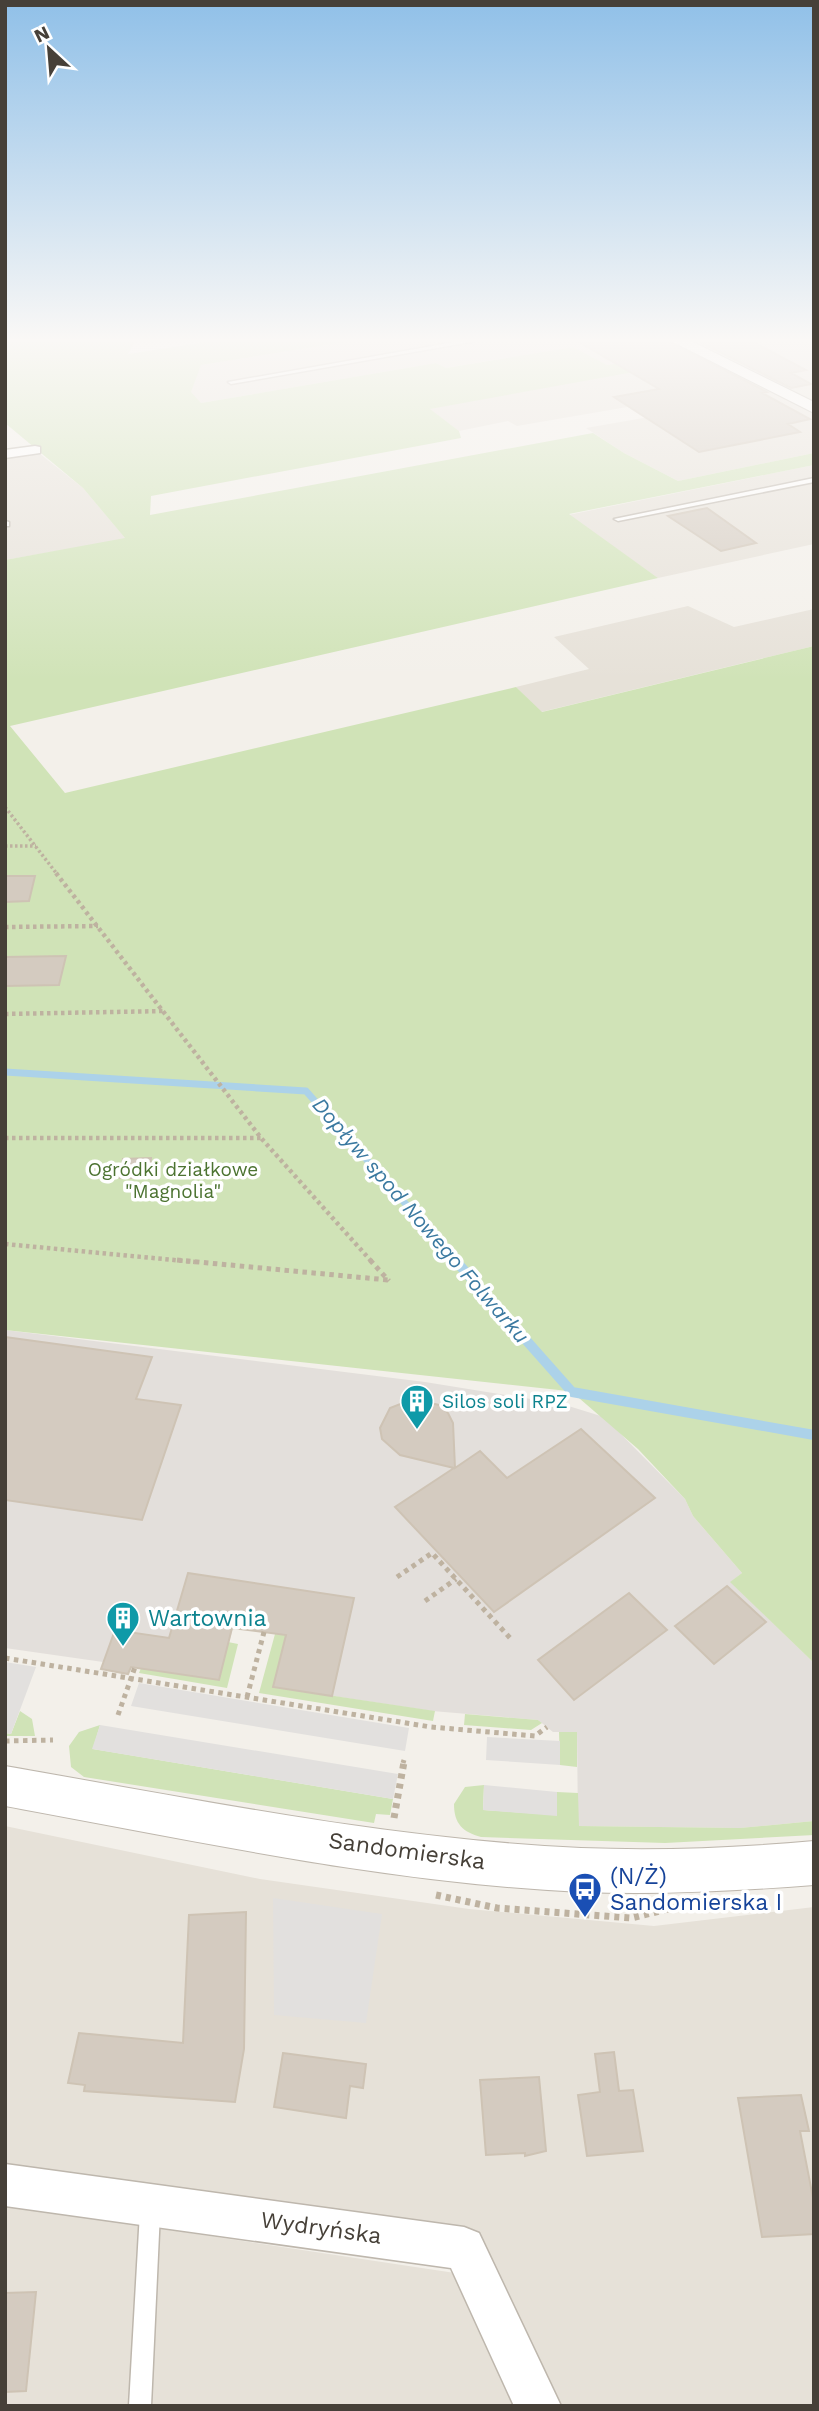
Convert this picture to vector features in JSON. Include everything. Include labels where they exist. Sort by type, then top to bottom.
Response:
[{"type":"street","name":"Sandomierska","points":[[5,1786],[369,1847],[514,1866],[695,1871],[814,1863]]},
{"type":"street","name":"Wydryńska","points":[[5,2185],[464,2248],[538,2406]]},
{"type":"lane","points":[[618,519],[814,480]]},
{"type":"lane","points":[[140,2406],[150,2205]]},
{"type":"path","points":[[5,807],[211,1069],[261,1138],[389,1280],[5,1244]]},
{"type":"path","points":[[5,846],[36,846]]},
{"type":"path","points":[[5,927],[98,926]]},
{"type":"path","points":[[5,1014],[165,1011]]},
{"type":"path","points":[[5,1138],[261,1138]]},
{"type":"path","points":[[397,1577],[432,1553],[511,1639]]},
{"type":"path","points":[[425,1601],[456,1579]]},
{"type":"path","points":[[247,1697],[264,1632]]},
{"type":"path","points":[[5,1658],[455,1730],[535,1736],[547,1727]]},
{"type":"path","points":[[118,1715],[135,1667]]},
{"type":"path","points":[[5,1741],[53,1740]]},
{"type":"path","points":[[385,1819],[394,1821],[404,1760]]},
{"type":"shaded area","points":[[5,455],[41,455],[83,488],[126,539],[5,560]]},
{"type":"shaded area","points":[[627,455],[807,455],[678,481]]},
{"type":"shaded area","points":[[814,465],[814,544],[658,578],[568,515]]},
{"type":"shaded area","points":[[688,606],[734,627],[814,609],[814,646],[541,712],[516,687],[589,669],[554,637]]},
{"type":"shaded area","points":[[5,1330],[425,1382],[562,1404],[604,1417],[685,1499],[693,1516],[742,1573],[731,1582],[814,1663],[814,1821],[740,1828],[578,1826],[577,1732],[553,1732],[538,1720],[432,1711],[273,1687],[285,1635],[233,1628],[219,1680],[131,1666],[128,1674],[101,1669],[103,1662],[5,1648]]},
{"type":"shaded area","points":[[5,1662],[36,1667],[11,1734],[5,1733]]},
{"type":"shaded area","points":[[139,1683],[409,1728],[405,1751],[131,1706]]},
{"type":"shaded area","points":[[100,1725],[398,1774],[393,1799],[92,1749]]},
{"type":"shaded area","points":[[487,1737],[560,1741],[560,1765],[486,1760]]},
{"type":"shaded area","points":[[484,1785],[557,1792],[557,1816],[483,1810]]},
{"type":"shaded area","points":[[5,1826],[260,1879],[469,1909],[654,1926],[814,1907],[814,2406],[538,2406],[456,2229],[5,2173]]},
{"type":"shaded area","points":[[273,1898],[382,1914],[366,2023],[274,2015]]},
{"type":"shaded area","points":[[5,2205],[455,2273],[514,2406],[5,2406]]},
{"type":"green space","name":"Ogródki działkowe \"Magnolia\"","points":[[43,455],[373,455],[151,496],[150,515],[477,455],[627,455],[678,481],[814,455],[814,465],[569,514],[658,578],[10,726],[65,793],[516,687],[542,712],[814,646],[814,1663],[730,1582],[742,1573],[693,1516],[685,1499],[638,1449],[572,1392],[530,1344],[568,1391],[5,1330],[5,560],[125,538],[83,488]]},
{"type":"green space","points":[[275,1634],[286,1635],[274,1687],[435,1711],[433,1721],[259,1693]]},
{"type":"green space","points":[[228,1642],[238,1644],[227,1688],[139,1673],[141,1668],[218,1680]]},
{"type":"green space","points":[[20,1711],[32,1719],[35,1736],[5,1736],[5,1733],[11,1734]]},
{"type":"green space","points":[[465,1714],[538,1720],[542,1723],[531,1730],[464,1725]]},
{"type":"green space","points":[[100,1725],[93,1749],[393,1799],[390,1815],[376,1814],[374,1823],[84,1777],[71,1767],[69,1746],[79,1732]]},
{"type":"green space","points":[[559,1732],[577,1732],[577,1767],[560,1765]]},
{"type":"green space","points":[[484,1785],[483,1810],[557,1815],[557,1792],[578,1793],[579,1826],[740,1828],[814,1821],[814,1835],[665,1843],[481,1837],[469,1833],[461,1826],[454,1804],[465,1787]]},
{"type":"building","points":[[707,508],[756,543],[721,551],[668,516]]},
{"type":"building","points":[[5,876],[35,876],[29,901],[5,902]]},
{"type":"building","points":[[66,956],[59,985],[5,986],[5,957]]},
{"type":"building","points":[[151,1158],[149,1178],[120,1178],[123,1159]]},
{"type":"building","points":[[5,1337],[152,1357],[136,1399],[181,1405],[142,1520],[5,1500]]},
{"type":"building","points":[[413,1399],[439,1405],[448,1413],[453,1423],[455,1468],[480,1451],[507,1478],[581,1429],[655,1498],[494,1612],[395,1507],[454,1468],[400,1455],[382,1439],[380,1428],[390,1408]]},
{"type":"building","points":[[188,1573],[354,1598],[332,1696],[273,1687],[286,1635],[232,1628],[219,1680],[131,1667],[128,1674],[101,1669],[115,1630],[169,1638]]},
{"type":"building","points":[[727,1586],[766,1622],[714,1664],[675,1626]]},
{"type":"building","points":[[629,1593],[667,1630],[574,1700],[538,1660]]},
{"type":"building","points":[[246,1912],[244,2049],[235,2102],[84,2091],[85,2085],[68,2083],[79,2033],[183,2043],[189,1915]]},
{"type":"building","points":[[614,2052],[619,2091],[633,2090],[643,2151],[587,2156],[578,2095],[600,2092],[595,2054]]},
{"type":"building","points":[[283,2053],[366,2064],[363,2088],[350,2086],[346,2118],[274,2107]]},
{"type":"building","points":[[539,2077],[546,2151],[525,2156],[525,2153],[486,2155],[480,2080]]},
{"type":"building","points":[[801,2095],[809,2131],[800,2131],[814,2203],[814,2234],[762,2237],[738,2098]]},
{"type":"building","points":[[36,2292],[26,2391],[5,2392],[5,2293]]},
{"type":"waterway","name":"Dopływ spod Nowego Folwarku","points":[[5,1072],[306,1091],[457,1262]]},
{"type":"waterway","name":"Dopływ spod Nowego Folwarku","points":[[455,1260],[572,1392],[814,1435]]},
{"type":"place","name":"Silos soli RPZ","points":[[417,1431]]},
{"type":"place","name":"Wartownia","points":[[123,1648]]},
{"type":"place","name":"(N/Ż) Sandomierska I","points":[[585,1919]]}]
